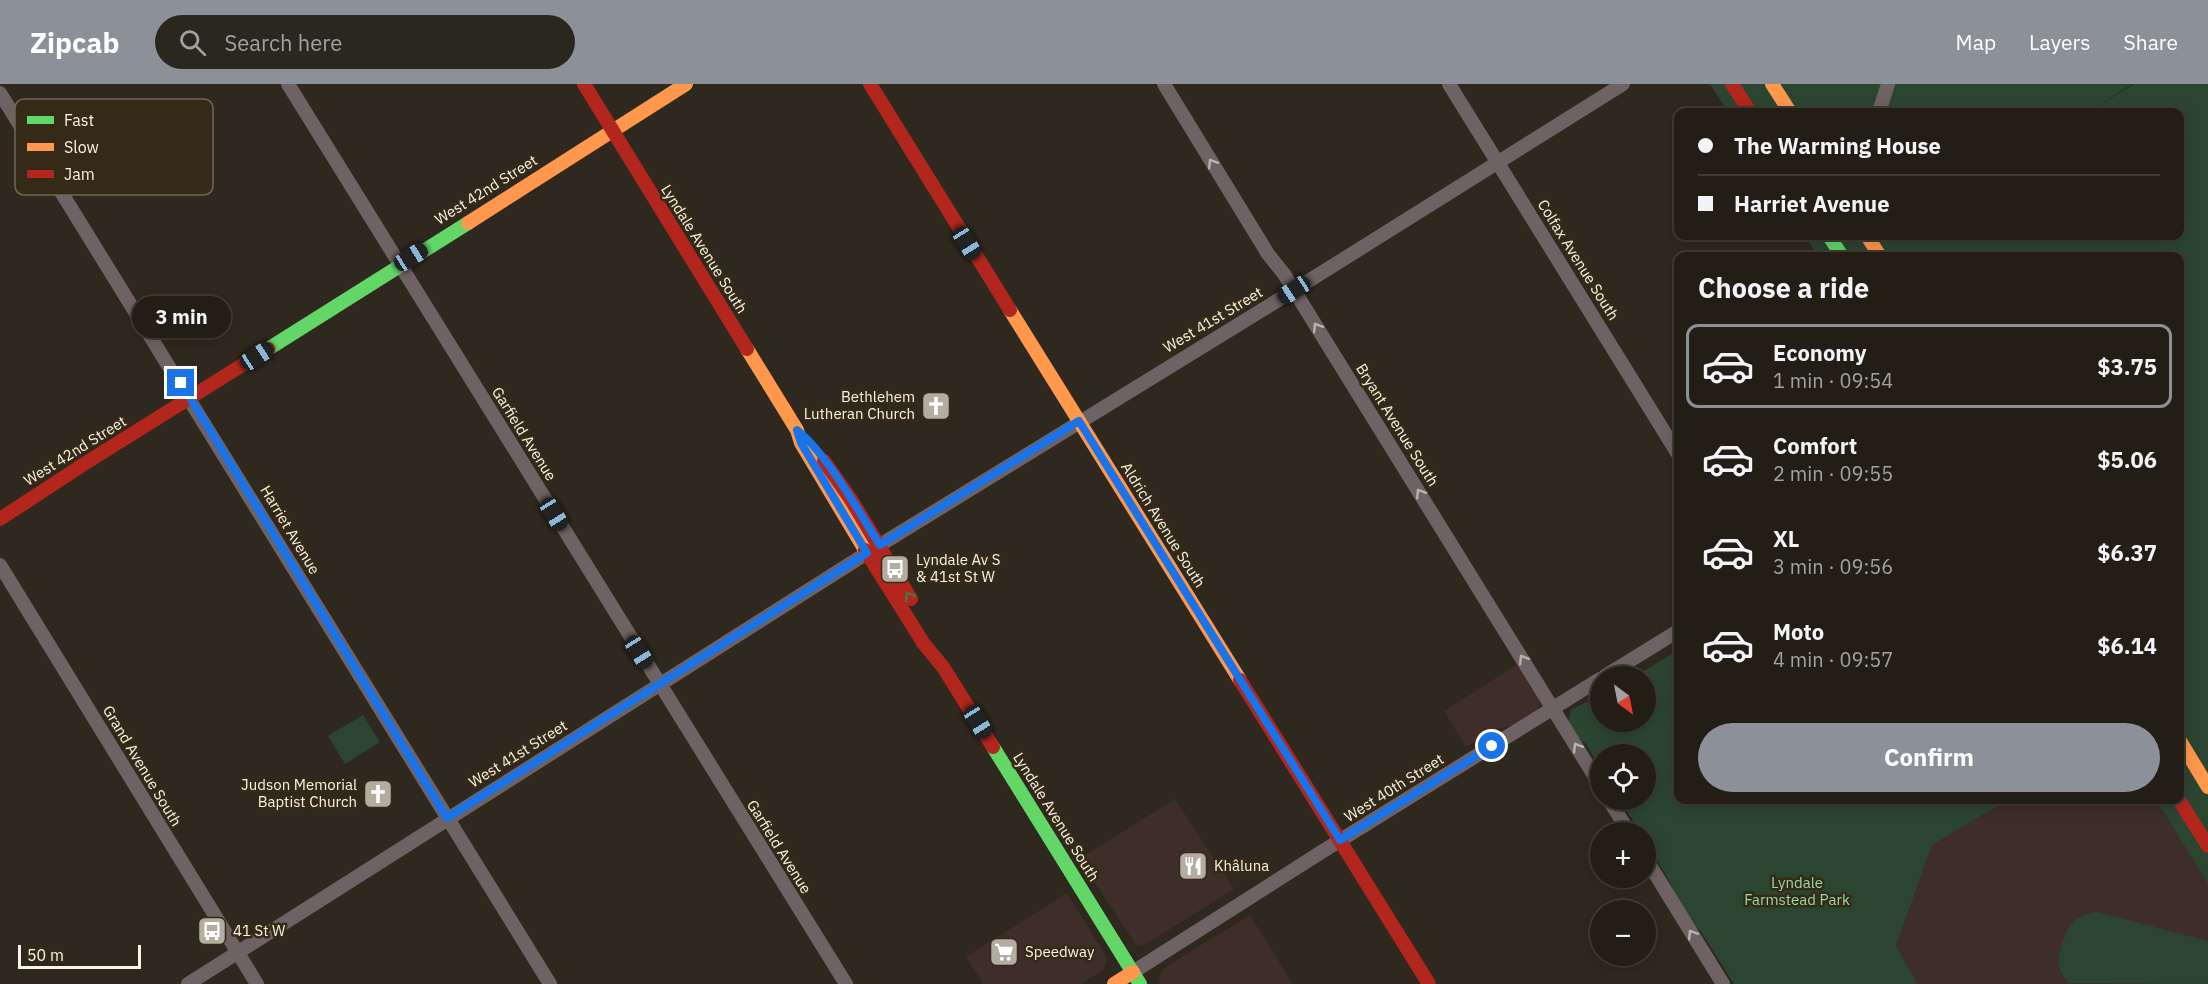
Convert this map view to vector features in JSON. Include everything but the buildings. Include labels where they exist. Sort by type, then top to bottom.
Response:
[{"type":"street","name":"Garfield Avenue","points":[[288,84],[658,685],[846,984]]},
{"type":"street","name":"Lyndale Avenue South","points":[[584,84],[797,430],[806,452],[867,553],[924,644],[943,667],[1136,978]]},
{"type":"street","name":"West 42nd Street","points":[[0,519],[686,84]]},
{"type":"street","name":"Aldrich Avenue South","points":[[870,84],[1429,984]]},
{"type":"street","name":"Bryant Avenue South","points":[[1164,84],[1590,768]]},
{"type":"street","name":"Colfax Avenue South","points":[[1449,84],[1674,448]]},
{"type":"street","name":"West 41st Street","points":[[880,545],[1623,84]]},
{"type":"street","points":[[1732,84],[1747,108]]},
{"type":"street","points":[[1772,84],[1787,108]]},
{"type":"street","points":[[1880,108],[1888,84]]},
{"type":"street","name":"Harriet Avenue","points":[[0,93],[15,117]]},
{"type":"street","name":"Harriet Avenue","points":[[63,195],[550,984]]},
{"type":"street","name":"Lyndale Avenue South","points":[[797,430],[809,439],[880,545],[933,639],[943,667]]},
{"type":"street","name":"West 41st Street","points":[[188,984],[867,553]]},
{"type":"street","name":"Grand Avenue South","points":[[0,565],[257,984]]},
{"type":"street","points":[[1621,666],[1674,633]]},
{"type":"street","name":"West 40th Street","points":[[1114,984],[1136,978],[1340,840],[1590,685]]},
{"type":"street","points":[[2184,748],[2208,787]]},
{"type":"street","points":[[2182,804],[2208,846]]},
{"type":"street","points":[[1656,875],[1723,984]]},
{"type":"shaded area","points":[[1518,664],[1540,699],[1538,710],[1515,725],[1499,728],[1466,747],[1444,711]]},
{"type":"shaded area","points":[[1175,799],[1234,889],[1143,946],[1136,945],[1079,859]]},
{"type":"shaded area","points":[[1999,804],[2158,804],[2208,884],[2208,984],[1918,984],[1896,946],[1932,845]]},
{"type":"shaded area","points":[[1067,893],[1106,956],[1103,970],[1081,984],[983,984],[966,957]]},
{"type":"shaded area","points":[[1250,915],[1293,984],[1160,984],[1159,978],[1164,968]]},
{"type":"green space","points":[[1710,84],[2132,84],[2096,108],[1725,108]]},
{"type":"green space","points":[[2134,84],[2208,84],[2208,884],[2158,804],[2184,804],[2184,252],[1815,252],[1808,240],[2184,240],[2184,108],[2096,108]]},
{"type":"green space","name":"Lyndale Farmstead Park","points":[[1674,652],[1674,804],[2000,804],[1932,845],[1896,946],[1918,984],[1734,984],[1700,930],[1690,921],[1656,858],[1656,822],[1634,822],[1626,810],[1656,810],[1656,744],[1590,744],[1590,751],[1575,735],[1568,723],[1571,710],[1590,701],[1590,732],[1656,732],[1656,666],[1652,666]]},
{"type":"green space","points":[[363,715],[380,742],[345,764],[328,736]]},
{"type":"green space","points":[[2097,912],[2208,941],[2208,984],[2068,983],[2059,964],[2064,937],[2075,920]]},
{"type":"traffic: fast","points":[[268,349],[468,223]]},
{"type":"traffic: fast","points":[[1832,240],[1839,252]]},
{"type":"traffic: fast","points":[[993,747],[1140,984]]},
{"type":"traffic: slow","points":[[468,223],[686,84]]},
{"type":"traffic: slow","points":[[1772,84],[1787,108]]},
{"type":"traffic: slow","points":[[1870,240],[1877,252]]},
{"type":"traffic: slow","points":[[1010,310],[1240,680]]},
{"type":"traffic: slow","points":[[747,349],[797,430],[801,443],[865,550]]},
{"type":"traffic: slow","points":[[2184,748],[2208,787]]},
{"type":"traffic: slow","points":[[1114,984],[1133,972]]},
{"type":"traffic: jam","points":[[584,84],[747,349]]},
{"type":"traffic: jam","points":[[870,84],[1010,310]]},
{"type":"traffic: jam","points":[[1732,84],[1747,108]]},
{"type":"traffic: jam","points":[[0,519],[268,349]]},
{"type":"traffic: jam","points":[[824,461],[852,501],[911,599]]},
{"type":"traffic: jam","points":[[865,550],[993,747]]},
{"type":"traffic: jam","points":[[1240,680],[1429,984]]},
{"type":"traffic: jam","points":[[2182,804],[2208,846]]},
{"type":"place","name":"Bethlehem Lutheran Church","points":[[936,406]]},
{"type":"place","name":"Lyndale Av S & 41st St W","points":[[895,569]]},
{"type":"place","name":"Judson Memorial Baptist Church","points":[[378,794]]},
{"type":"place","name":"Khâluna","points":[[1193,866]]},
{"type":"place","name":"41 St W","points":[[212,931]]},
{"type":"place","name":"Speedway","points":[[1004,952]]},
{"type":"route","points":[[181,383],[447,818],[867,553],[801,443],[797,430],[809,439],[880,545],[1079,421],[1340,840],[1492,746]]}]
